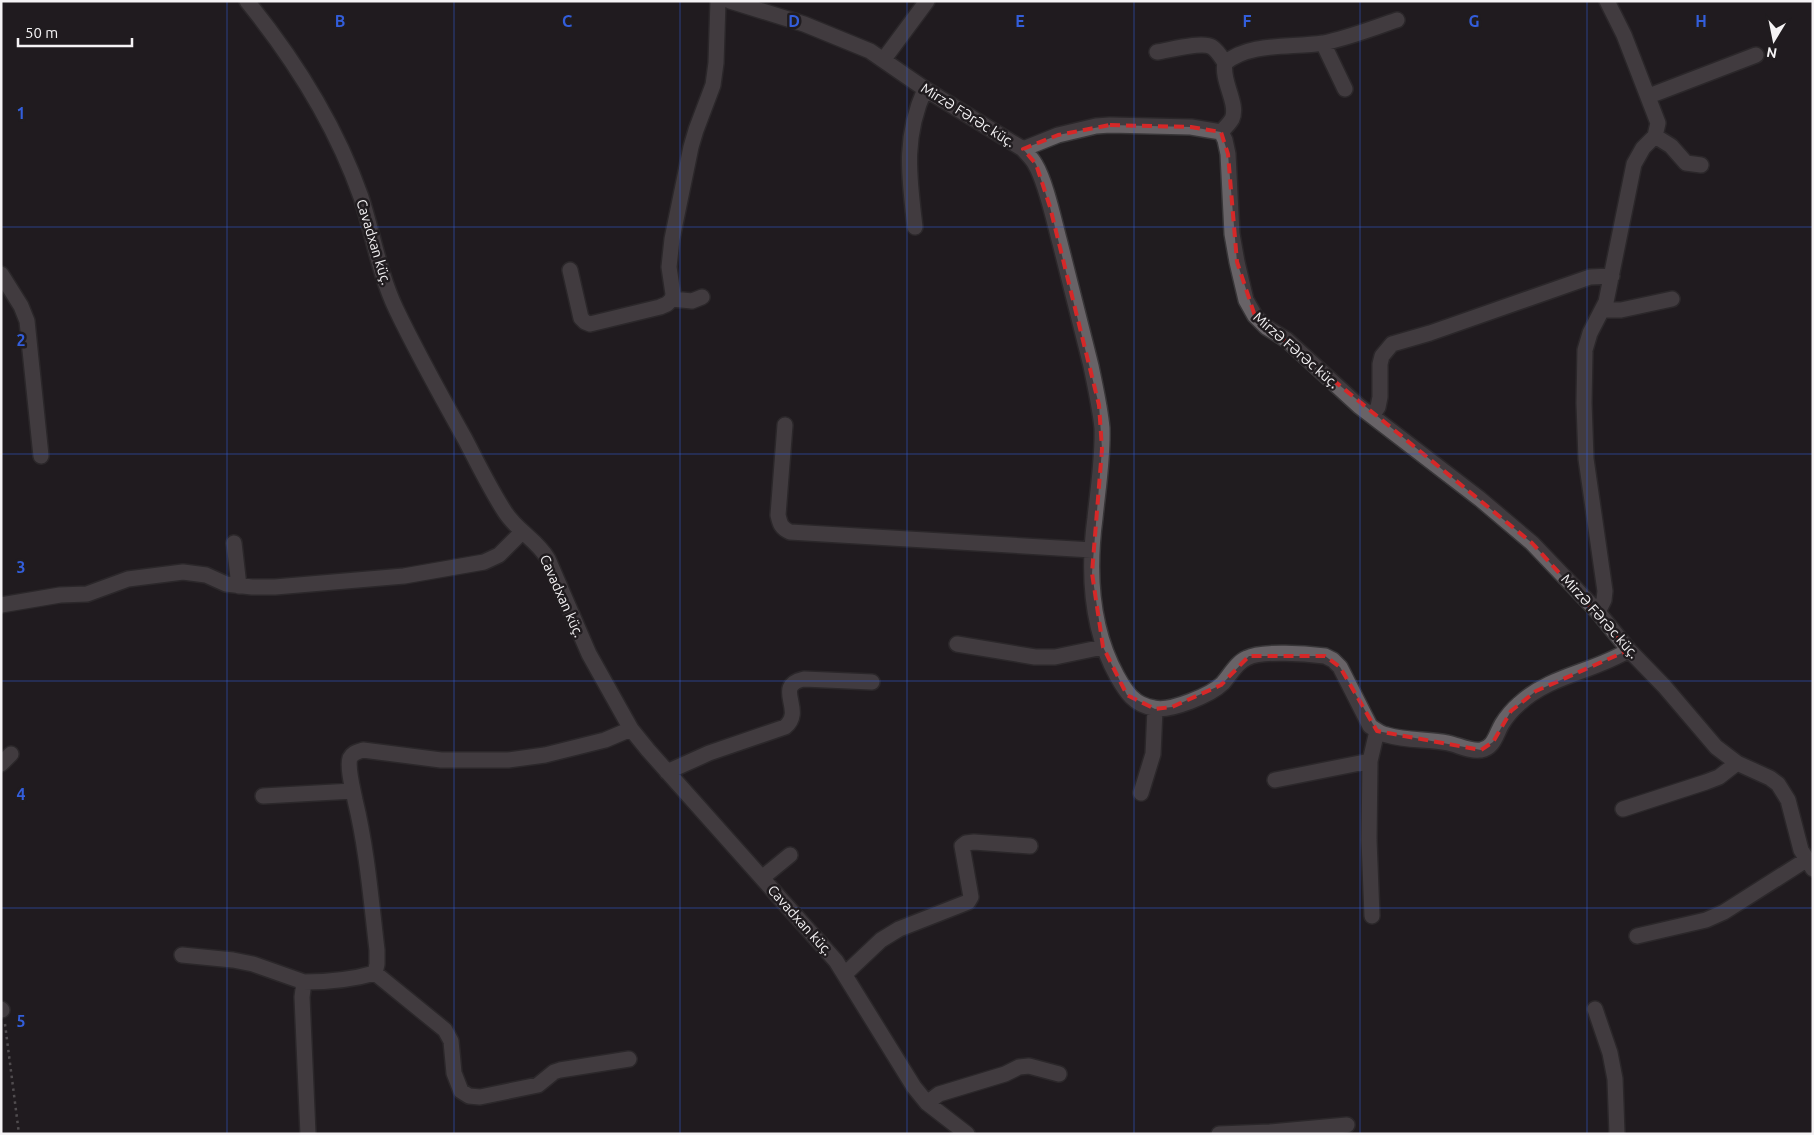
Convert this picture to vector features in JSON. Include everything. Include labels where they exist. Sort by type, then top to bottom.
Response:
[{"type":"street","name":"Cavadxan küç.","points":[[247,1],[295,66],[339,145],[361,198],[395,307],[506,515],[522,532],[534,540],[545,554],[589,654],[631,729],[836,961],[927,1104],[967,1134]]},
{"type":"street","points":[[570,270],[581,318],[590,324],[660,307],[668,304],[672,298],[669,267],[672,239],[681,203],[691,146],[713,85],[716,63],[718,1]]},
{"type":"street","name":"Mirzə Fərəc küç.","points":[[730,1],[804,24],[857,45],[884,60],[925,89],[1023,149],[1058,135],[1096,126],[1192,126],[1210,128],[1221,132],[1228,154],[1232,234],[1236,262],[1250,308],[1260,322],[1287,340],[1372,416],[1480,499],[1532,543],[1598,612],[1629,650],[1664,686],[1716,746],[1736,763],[1770,778],[1778,784],[1788,800],[1802,850],[1810,864]]},
{"type":"street","points":[[884,60],[927,1]]},
{"type":"street","points":[[1598,612],[1604,600],[1605,591],[1586,458],[1584,394],[1586,342],[1603,310],[1612,276],[1634,164],[1643,148],[1655,136],[1658,123],[1624,35],[1607,1]]},
{"type":"street","points":[[1224,63],[1233,56],[1252,50],[1323,42],[1362,32],[1397,20]]},
{"type":"street","points":[[1323,42],[1345,89]]},
{"type":"street","points":[[1157,52],[1203,45],[1211,46],[1217,51],[1224,63],[1223,70],[1233,116],[1221,132]]},
{"type":"street","points":[[1648,96],[1756,55]]},
{"type":"street","points":[[915,227],[908,172],[910,143],[914,116],[925,89]]},
{"type":"street","points":[[1655,136],[1671,146],[1686,164],[1701,165]]},
{"type":"street","points":[[1023,149],[1036,164],[1047,198],[1083,333],[1099,404],[1102,449],[1092,550],[1092,573],[1097,620],[1103,647],[1109,662],[1127,694],[1136,702],[1155,709],[1192,700],[1221,685],[1242,660],[1249,656],[1264,654],[1325,656],[1333,660],[1340,667],[1370,726],[1377,731],[1399,738],[1432,740],[1481,750],[1489,747],[1493,742],[1511,711],[1536,691],[1556,680],[1605,663],[1629,650]]},
{"type":"street","points":[[1,274],[22,306],[27,321],[41,456]]},
{"type":"street","points":[[1372,416],[1378,406],[1380,397],[1380,364],[1382,356],[1392,344],[1430,333],[1590,277],[1612,276]]},
{"type":"street","points":[[672,298],[688,302],[702,298]]},
{"type":"street","points":[[1603,310],[1621,310],[1672,299]]},
{"type":"street","points":[[785,425],[778,515],[784,530],[790,532],[1092,550]]},
{"type":"street","points":[[1,605],[60,595],[87,594],[128,579],[183,572],[206,575],[226,584],[275,587],[394,576],[484,562],[499,555],[522,532]]},
{"type":"street","points":[[234,542],[239,586]]},
{"type":"street","points":[[957,644],[1035,657],[1055,657],[1103,647]]},
{"type":"street","points":[[667,772],[708,753],[785,728],[791,723],[793,717],[789,690],[791,684],[797,681],[804,679],[872,682]]},
{"type":"street","points":[[1141,793],[1153,754],[1155,709]]},
{"type":"street","points":[[375,973],[377,950],[366,852],[353,791],[350,766],[350,758],[354,753],[363,750],[441,760],[508,760],[554,753],[605,740],[631,729]]},
{"type":"street","points":[[1372,916],[1369,840],[1370,761],[1377,731]]},
{"type":"street","points":[[1275,780],[1370,761]]},
{"type":"street","points":[[1623,809],[1719,777],[1736,763]]},
{"type":"street","points":[[263,796],[353,791]]},
{"type":"street","points":[[845,974],[881,940],[899,930],[968,902],[971,898],[962,846],[966,843],[1030,846]]},
{"type":"street","points":[[762,878],[790,855]]},
{"type":"street","points":[[1637,936],[1706,920],[1810,864]]},
{"type":"street","points":[[182,955],[254,964],[304,982],[331,982],[375,973]]},
{"type":"street","points":[[375,973],[445,1030],[452,1040],[454,1073],[461,1091],[469,1096],[480,1098],[538,1085],[554,1072],[560,1070],[629,1059]]},
{"type":"street","points":[[304,982],[302,997],[308,1134]]},
{"type":"street","points":[[1595,1009],[1610,1053],[1615,1079],[1617,1134]]},
{"type":"street","points":[[927,1104],[939,1094],[1005,1074],[1019,1067],[1029,1066],[1059,1074]]},
{"type":"street","points":[[1220,1134],[1270,1132],[1347,1125]]},
{"type":"path","points":[[2,1010],[7,1034],[20,1134]]},
{"type":"highlighted area","points":[[1110,125],[1191,127],[1221,132],[1228,154],[1237,262],[1255,316],[1532,543],[1629,650],[1536,691],[1511,711],[1493,742],[1481,750],[1377,731],[1340,667],[1325,656],[1249,656],[1221,685],[1172,707],[1155,709],[1127,695],[1103,647],[1092,573],[1102,449],[1099,405],[1050,207],[1036,164],[1023,149],[1058,135]]}]
